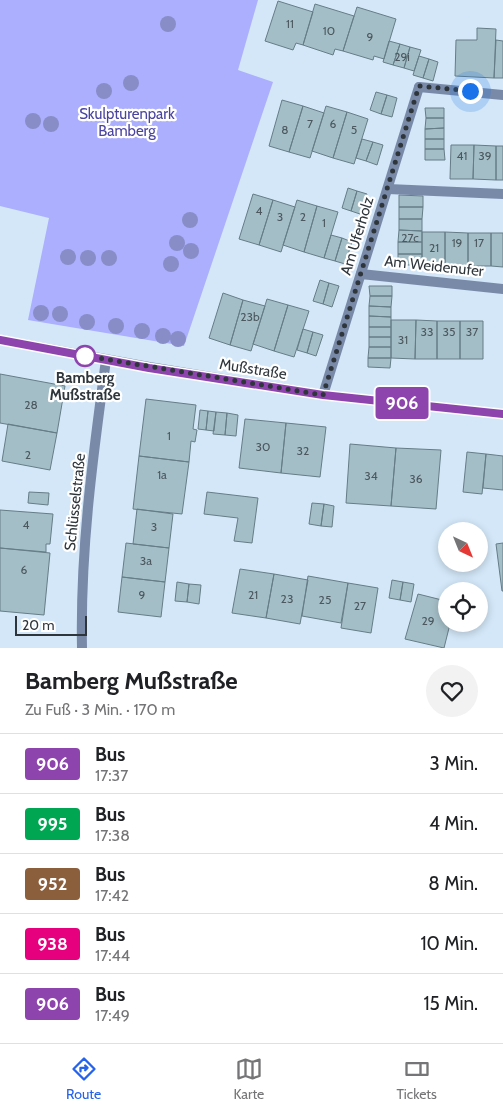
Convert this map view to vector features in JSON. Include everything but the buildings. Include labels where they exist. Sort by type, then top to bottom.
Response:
[{"type":"street","name":"Am Uferholz","points":[[323,395],[419,86],[503,95]]},
{"type":"street","points":[[388,188],[503,194]]},
{"type":"street","name":"Am Weidenufer","points":[[361,274],[503,288]]},
{"type":"street","name":"Mußstraße","points":[[0,340],[106,360],[323,395],[503,414]]},
{"type":"street","name":"Schlüsselstraße","points":[[82,648],[81,604],[87,511],[106,360]]},
{"type":"green space","name":"Skulpturenpark Bamberg","points":[[0,0],[258,0],[238,70],[273,82],[184,346],[28,320],[49,218],[0,206]]},
{"type":"bus line","name":"906","points":[[0,340],[149,368],[323,395],[503,414]]},
{"type":"place","name":"Bamberg Mußstraße","points":[[85,356]]},
{"type":"route","points":[[85,356],[80,355],[149,368],[323,395],[419,86],[470,91]]}]
